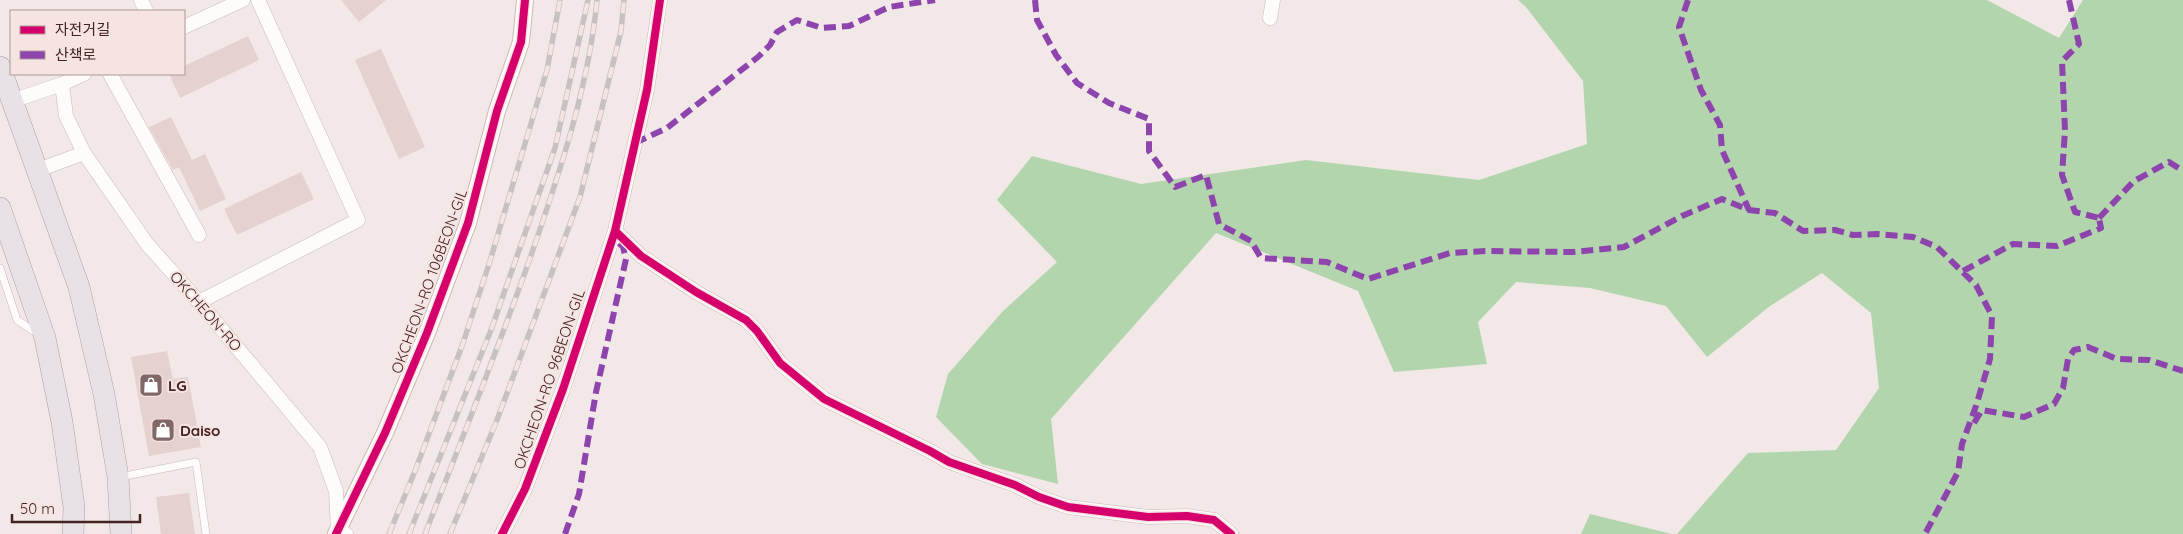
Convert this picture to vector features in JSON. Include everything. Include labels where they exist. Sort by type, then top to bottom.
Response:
[{"type":"main road","points":[[0,67],[79,287],[104,394],[118,477],[121,534]]},
{"type":"main road","points":[[0,208],[45,338],[62,422],[74,507],[73,534]]},
{"type":"street","points":[[185,27],[243,0]]},
{"type":"street","points":[[199,302],[358,220],[258,0]]},
{"type":"street","name":"OKCHEON-RO 106BEON-GIL","points":[[340,533],[385,433],[468,223],[497,111],[521,42],[525,0]]},
{"type":"street","name":"OKCHEON-RO 96BEON-GIL","points":[[502,534],[525,489],[563,389],[615,231],[647,90],[660,0]]},
{"type":"street","points":[[1270,18],[1272,0]]},
{"type":"street","points":[[12,101],[62,84],[82,75]]},
{"type":"street","points":[[111,75],[199,235]]},
{"type":"street","name":"OKCHEON-RO","points":[[62,84],[66,116],[84,153],[147,244],[199,302],[320,447],[336,491],[340,533]]},
{"type":"street","points":[[38,170],[84,153]]},
{"type":"street","points":[[615,231],[640,256],[696,292],[746,320],[758,331],[780,363],[824,399],[949,462],[1015,485],[1039,497],[1068,507],[1148,517],[1187,516],[1214,520],[1231,534]]},
{"type":"lane","points":[[0,268],[17,320],[45,338]]},
{"type":"lane","points":[[118,477],[196,462],[206,534]]},
{"type":"green space","points":[[1518,0],[1987,0],[2059,38],[2083,0],[2183,0],[2183,534],[1677,534],[1748,453],[1836,450],[1879,388],[1871,313],[1822,273],[1770,306],[1707,357],[1666,306],[1590,288],[1516,282],[1478,322],[1487,364],[1394,372],[1358,291],[1216,233],[1051,419],[1058,484],[982,464],[936,417],[948,374],[1003,311],[1057,262],[997,200],[1032,156],[1141,184],[1306,160],[1479,180],[1587,144],[1583,81],[1526,7]]},
{"type":"green space","points":[[1590,514],[1672,534],[1581,534]]},
{"type":"building","points":[[341,0],[386,0],[359,22]]},
{"type":"building","points":[[248,36],[259,60],[180,98],[169,75],[185,75],[185,66]]},
{"type":"building","points":[[381,49],[425,147],[399,159],[355,60]]},
{"type":"building","points":[[171,117],[192,160],[205,154],[226,199],[200,211],[179,167],[173,170],[149,127]]},
{"type":"building","points":[[301,172],[314,199],[237,235],[224,209]]},
{"type":"building","points":[[167,351],[173,379],[188,377],[201,447],[149,456],[131,357]]},
{"type":"building","points":[[189,493],[195,534],[161,534],[156,497]]},
{"type":"railway","points":[[389,534],[462,346],[490,261],[547,70],[560,0]]},
{"type":"railway","points":[[409,534],[491,330],[555,148],[588,0]]},
{"type":"railway","points":[[425,534],[509,317],[555,184],[581,93],[588,62],[597,0]]},
{"type":"railway","points":[[450,534],[497,420],[580,197],[621,31],[624,0]]},
{"type":"marked path","points":[[635,143],[667,128],[758,57],[770,45],[777,32],[797,20],[822,28],[849,26],[889,7],[935,0]]},
{"type":"marked path","points":[[1035,0],[1037,20],[1056,55],[1077,83],[1109,103],[1149,119],[1149,151],[1175,187],[1206,175],[1219,224],[1251,241],[1261,258],[1327,262],[1368,279],[1450,253],[1487,251],[1573,252],[1624,247],[1682,216],[1722,199],[1749,210],[1775,213],[1803,231],[1835,230],[1853,235],[1877,234],[1913,237],[1937,247],[1976,285],[1992,316],[1990,359],[1962,444],[1958,472],[1925,534]]},
{"type":"marked path","points":[[1688,0],[1679,27],[1701,90],[1720,125],[1722,150],[1749,210]]},
{"type":"marked path","points":[[2069,0],[2079,44],[2062,61],[2065,130],[2062,175],[2075,212],[2099,218]]},
{"type":"marked path","points":[[2099,218],[2134,181],[2169,162],[2183,171]]},
{"type":"marked path","points":[[1963,271],[2013,244],[2057,246],[2101,228],[2099,218]]},
{"type":"marked path","points":[[565,534],[579,494],[596,392],[626,259],[623,247],[616,240]]},
{"type":"marked path","points":[[1974,423],[1982,410],[2024,417],[2054,404],[2063,388],[2068,359],[2074,350],[2088,347],[2117,359],[2149,360],[2183,371]]},
{"type":"cycle path","points":[[336,534],[385,433],[427,333],[468,223],[497,111],[521,42],[525,0]]},
{"type":"cycle path","points":[[502,534],[525,489],[563,389],[615,231],[647,90],[660,0]]},
{"type":"cycle path","points":[[615,231],[641,256],[696,292],[746,320],[757,331],[780,363],[824,399],[949,462],[1015,485],[1039,497],[1068,507],[1148,517],[1187,516],[1214,520],[1231,534]]},
{"type":"place","name":"LG","points":[[151,385]]},
{"type":"place","name":"Daiso","points":[[163,430]]}]
